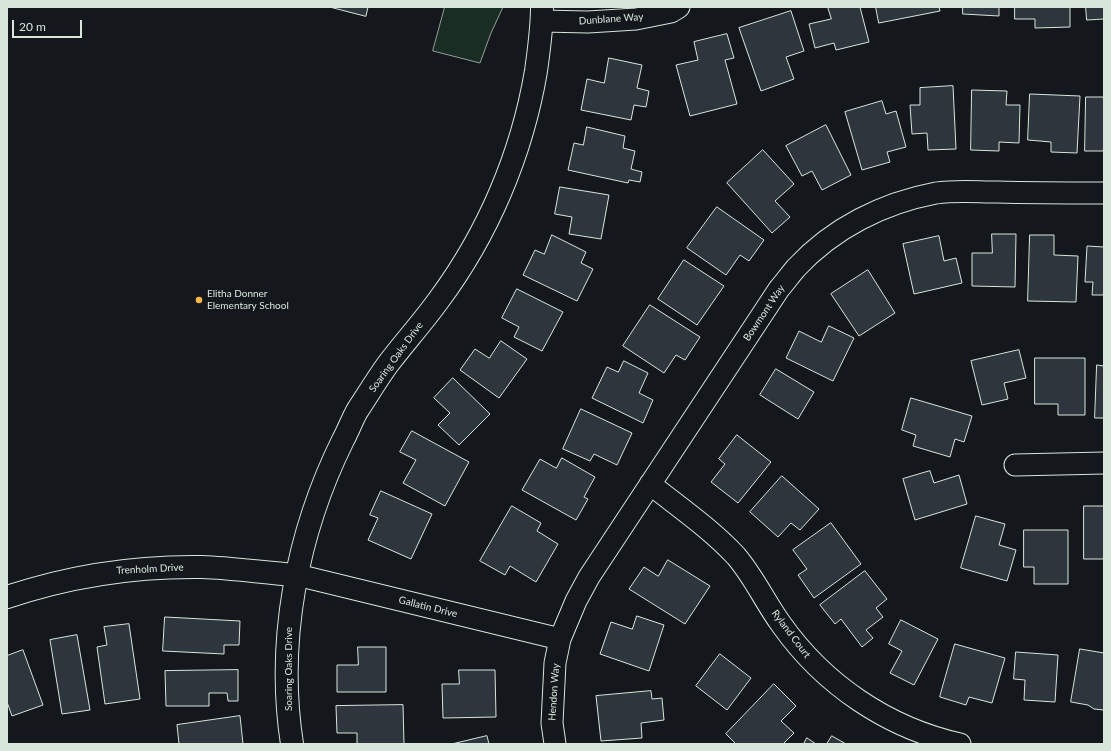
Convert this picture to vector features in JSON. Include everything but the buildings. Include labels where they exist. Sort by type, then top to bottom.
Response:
[{"type":"street","name":"Dunblane Way","points":[[542,14],[588,22],[636,19],[671,12],[679,7]]},
{"type":"street","name":"Soaring Oaks Drive","points":[[292,744],[289,729],[287,673],[290,618],[296,575],[311,518],[327,473],[356,413],[387,366],[438,301],[469,254],[495,206],[516,154],[532,94],[541,39],[542,14]]},
{"type":"street","name":"Bowmont Way","points":[[560,639],[576,600],[589,577],[650,484],[779,289],[796,268],[816,249],[837,232],[861,218],[886,207],[937,193],[1104,194]]},
{"type":"street","points":[[1015,465],[1104,463]]},
{"type":"street","name":"Ryland Court","points":[[650,484],[717,538],[736,557],[753,578],[780,623],[796,644],[813,663],[851,696],[895,722],[943,740],[960,744]]},
{"type":"street","name":"Trenholm Drive","points":[[7,597],[39,586],[93,574],[121,570],[204,567],[296,575]]},
{"type":"street","name":"Gallatin Drive","points":[[296,575],[560,639]]},
{"type":"street","name":"Hendon Way","points":[[555,744],[552,723],[555,663],[560,639]]},
{"type":"green space","points":[[445,7],[503,7],[491,33],[480,63],[433,51]]},
{"type":"place","name":"Elitha Donner Elementary School","points":[[199,300]]}]
